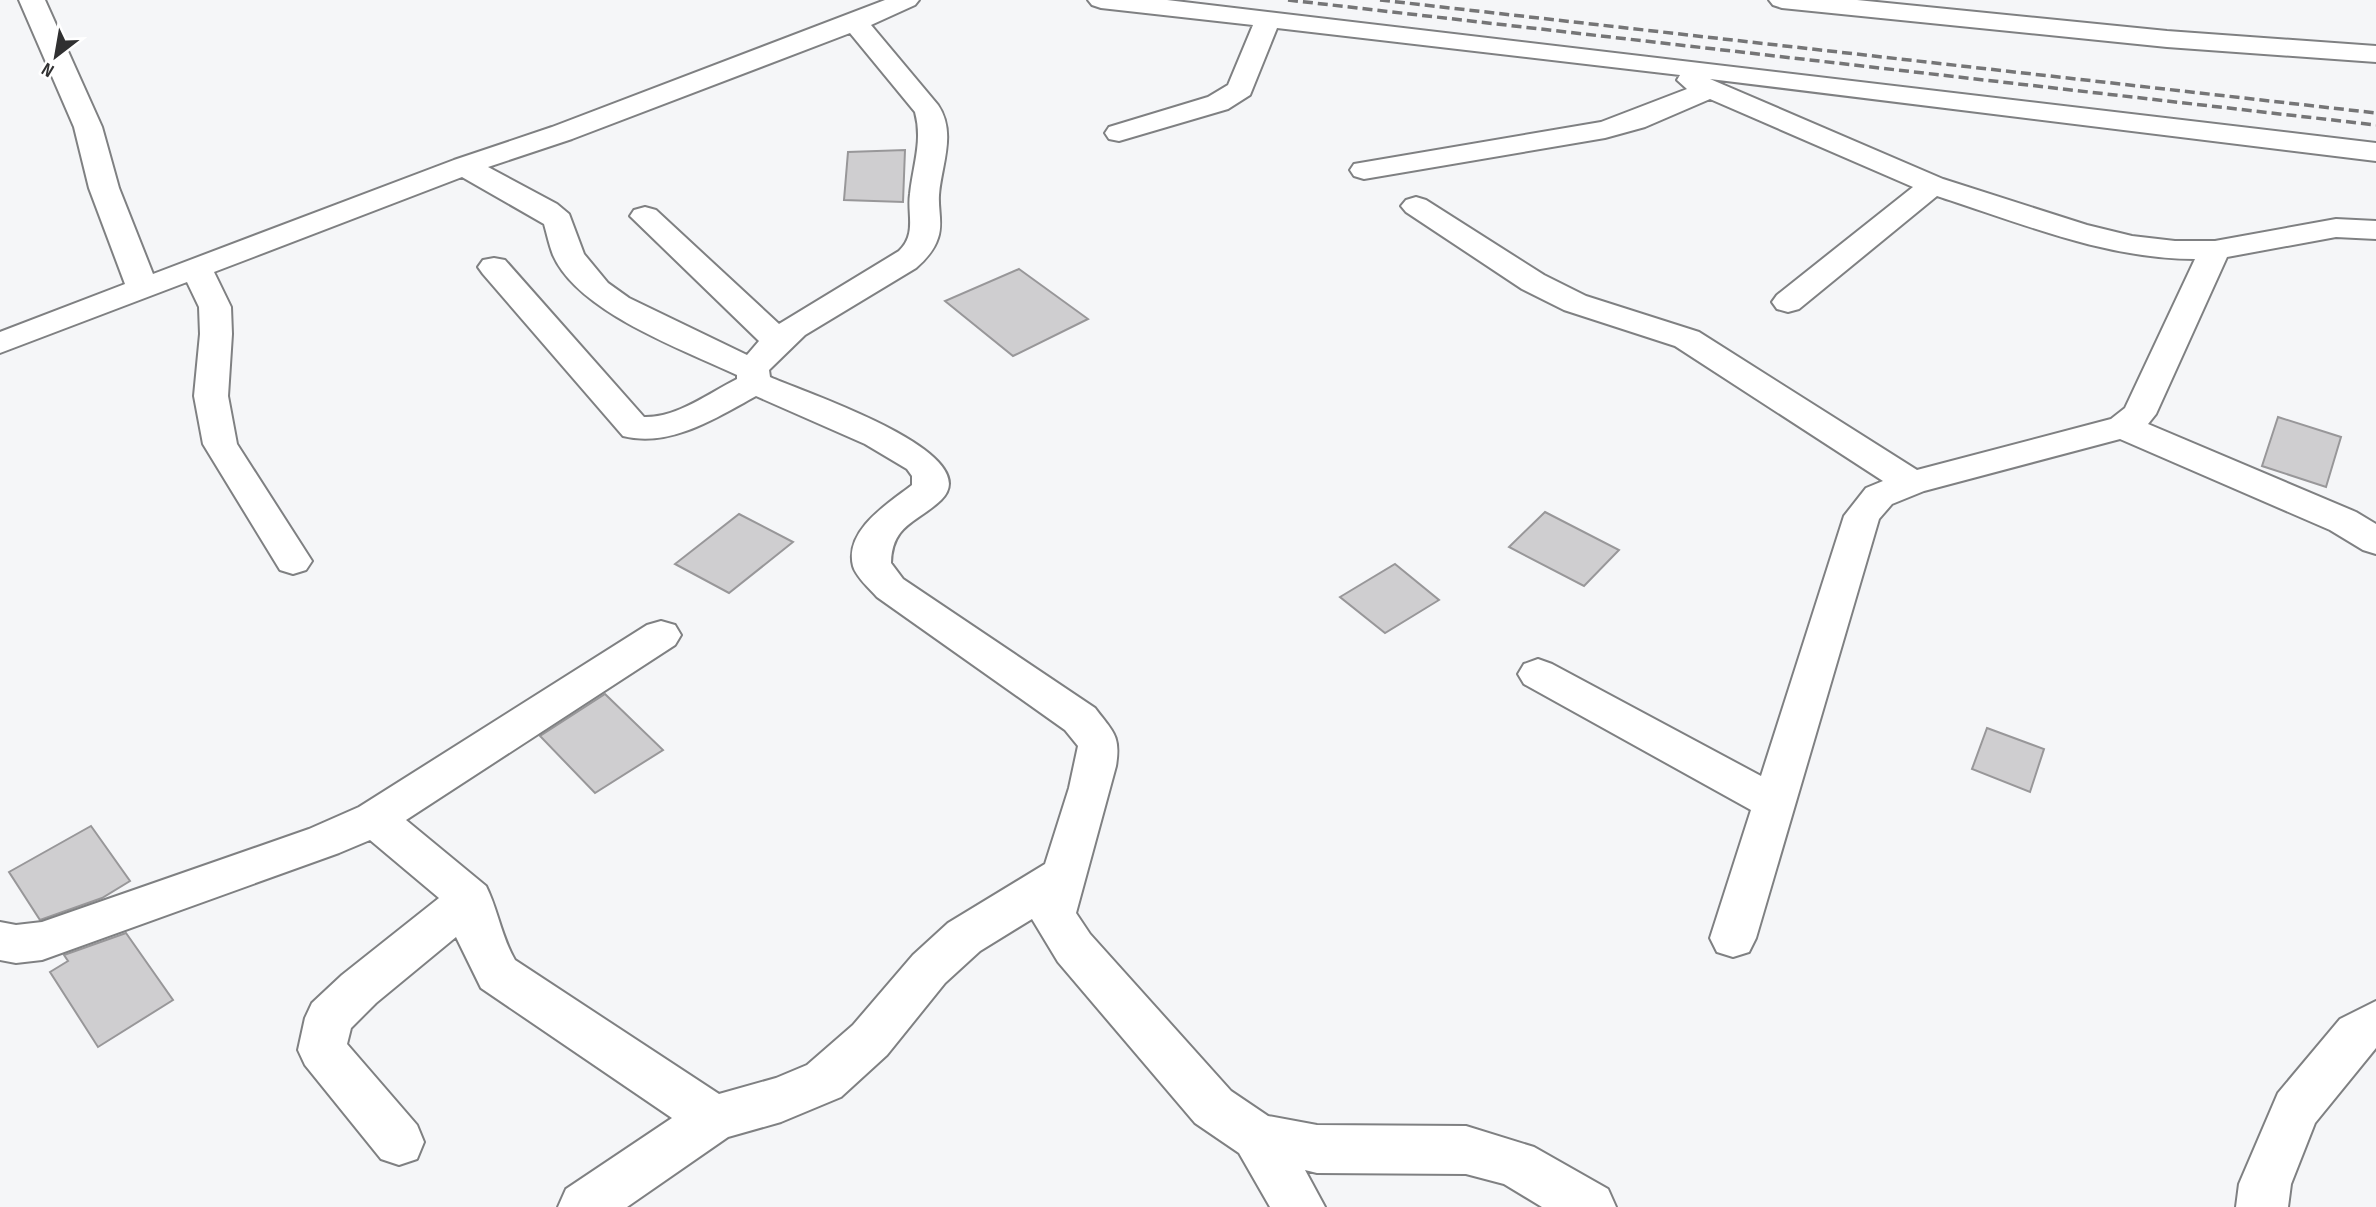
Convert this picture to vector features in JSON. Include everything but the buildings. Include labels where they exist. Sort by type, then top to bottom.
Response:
[{"type":"street","points":[[32,0],[88,127],[104,188],[143,289]]},
{"type":"street","points":[[0,343],[464,166],[562,133],[855,23],[906,0]]},
{"type":"street","points":[[1101,0],[1656,64],[2376,152]]},
{"type":"street","points":[[1782,0],[2167,39],[2376,54]]},
{"type":"street","points":[[1119,133],[1219,103],[1240,89],[1268,19]]},
{"type":"street","points":[[494,267],[635,428],[647,430],[669,426],[761,364],[903,263],[922,244],[928,223],[922,200],[934,140],[933,123],[928,111],[855,23]]},
{"type":"street","points":[[1656,64],[1933,185],[2078,232],[2132,246],[2215,250],[2336,228],[2376,230]]},
{"type":"street","points":[[1364,170],[1605,130],[1636,121],[1710,89]]},
{"type":"street","points":[[464,166],[546,210],[558,220],[569,256],[597,290],[628,310],[761,364]]},
{"type":"street","points":[[1788,302],[1933,185]]},
{"type":"street","points":[[1416,206],[1544,287],[1575,303],[1687,340],[1912,483]]},
{"type":"street","points":[[645,216],[761,364],[776,394],[890,442],[912,455],[929,472],[930,490],[892,519],[873,542],[872,566],[890,588],[1080,719],[1099,744],[1094,779],[1053,916],[1074,948],[1213,1107],[1258,1137],[1317,1149],[1466,1150],[1516,1164],[1590,1207]]},
{"type":"street","points":[[1733,938],[1863,516],[1879,495],[1912,483],[2123,428],[2139,414],[2215,250]]},
{"type":"street","points":[[197,270],[215,307],[216,334],[211,396],[220,444],[293,561]]},
{"type":"street","points":[[2123,428],[2343,521],[2376,541]]},
{"type":"street","points":[[0,941],[16,944],[42,941],[324,841],[374,819],[661,635]]},
{"type":"street","points":[[1538,674],[1775,803]]},
{"type":"street","points":[[374,819],[435,867],[470,899],[480,940],[498,974],[714,1118]]},
{"type":"street","points":[[584,1207],[714,1118],[781,1099],[824,1081],[870,1040],[929,969],[964,937],[1063,876]]},
{"type":"street","points":[[399,1142],[322,1050],[329,1018],[359,989],[470,899]]},
{"type":"street","points":[[2262,1207],[2265,1184],[2296,1109],[2357,1034],[2376,1022]]},
{"type":"street","points":[[1258,1137],[1299,1207]]},
{"type":"railway","points":[[1288,0],[2376,125]]},
{"type":"railway","points":[[1380,0],[2376,113]]}]
